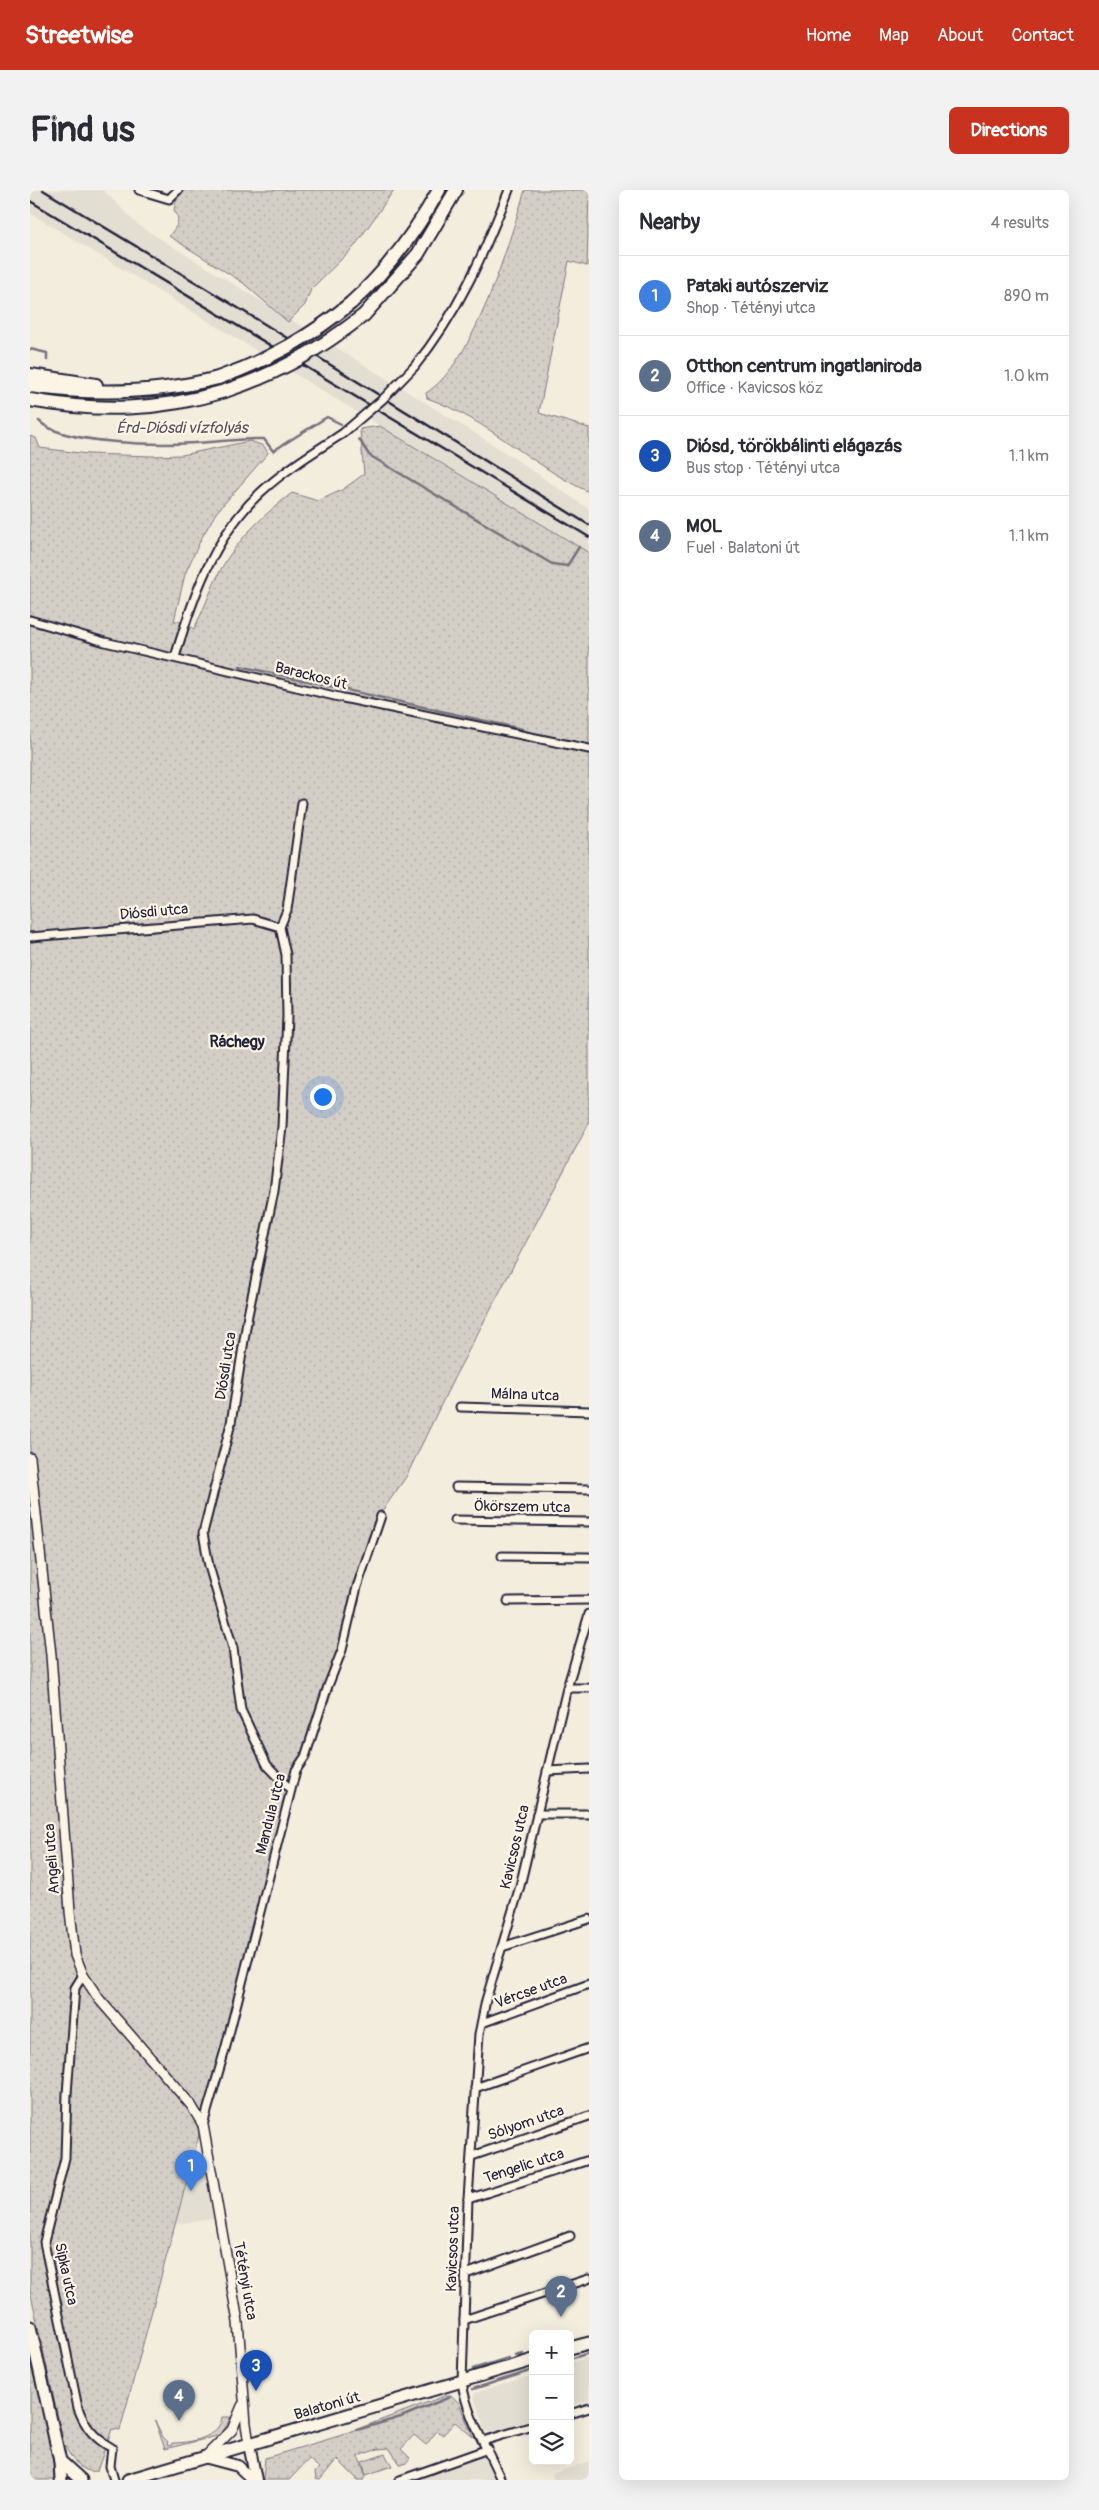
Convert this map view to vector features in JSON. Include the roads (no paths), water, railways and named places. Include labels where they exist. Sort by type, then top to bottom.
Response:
[{"type":"highway","points":[[30,386],[93,392],[151,391],[218,378],[249,367],[307,337],[351,303],[378,279],[405,245],[439,190]]},
{"type":"highway","points":[[30,400],[70,406],[127,408],[165,406],[253,382],[298,362],[364,315],[418,254],[456,190]]},
{"type":"highway","points":[[30,375],[151,391]]},
{"type":"main road","points":[[30,2327],[60,2461],[61,2480]]},
{"type":"main road","points":[[574,2347],[589,2343]]},
{"type":"main road","name":"Balatoni út","points":[[128,2480],[529,2361]]},
{"type":"main road","points":[[249,2444],[254,2480]]},
{"type":"main road","points":[[204,2457],[238,2466],[254,2480]]},
{"type":"main road","points":[[60,2461],[81,2480]]},
{"type":"street","points":[[138,190],[169,199],[178,190]]},
{"type":"street","points":[[175,657],[198,586],[206,567],[227,532],[254,500],[271,484],[342,434],[383,399],[414,367],[432,344],[468,286],[509,190]]},
{"type":"street","name":"Barackos út","points":[[30,620],[106,642],[343,698],[589,748]]},
{"type":"street","points":[[280,927],[287,910],[302,802]]},
{"type":"street","name":"Diósdi utca","points":[[30,937],[253,919],[280,927],[286,955],[287,1017],[282,1127],[274,1191],[248,1315],[231,1422],[202,1533],[209,1566],[233,1648],[241,1710],[267,1765],[290,1789]]},
{"type":"street","name":"Málna utca","points":[[460,1407],[589,1411]]},
{"type":"street","name":"Angeli utca","points":[[30,1458],[52,1664],[72,1940],[83,1975],[99,2000],[191,2105],[203,2125]]},
{"type":"street","points":[[456,1486],[589,1489]]},
{"type":"street","name":"Mandula utca","points":[[203,2125],[226,2050],[290,1789],[296,1770],[305,1757],[342,1650],[356,1586],[381,1516]]},
{"type":"street","name":"Ökörszem utca","points":[[456,1520],[589,1522]]},
{"type":"street","points":[[502,1556],[589,1557]]},
{"type":"street","points":[[508,1601],[589,1600]]},
{"type":"street","name":"Kavicsos utca","points":[[501,2480],[488,2449],[473,2425],[464,2397],[462,2382],[468,2199],[475,2088],[482,2024],[520,1886],[567,1688],[589,1614]]},
{"type":"street","points":[[567,1688],[589,1688]]},
{"type":"street","points":[[547,1771],[589,1769]]},
{"type":"street","points":[[537,1814],[589,1814]]},
{"type":"street","points":[[502,1947],[589,1919]]},
{"type":"street","name":"Sipka utca","points":[[83,1975],[75,1988],[75,2014],[67,2094],[65,2158],[44,2242],[81,2416],[93,2435],[112,2448],[110,2466],[114,2480]]},
{"type":"street","name":"Vércse utca","points":[[482,2024],[589,1984]]},
{"type":"street","points":[[475,2088],[589,2048]]},
{"type":"street","name":"Sólyom utca","points":[[472,2156],[589,2116]]},
{"type":"street","name":"Tétényi utca","points":[[203,2125],[238,2322],[249,2444]]},
{"type":"street","name":"Tengelic utca","points":[[468,2199],[589,2160]]},
{"type":"street","points":[[466,2274],[570,2236]]},
{"type":"street","points":[[464,2320],[588,2279]]},
{"type":"street","points":[[204,2457],[232,2430],[244,2402]]},
{"type":"street","points":[[574,2413],[589,2408]]},
{"type":"street","points":[[483,2441],[529,2427]]},
{"type":"street","points":[[400,2480],[488,2449]]},
{"type":"waterway","name":"Érd-Diósdi vízfolyás","points":[[30,349],[47,353],[47,360]]},
{"type":"waterway","name":"Érd-Diósdi vízfolyás","points":[[39,421],[51,429],[90,439],[160,444],[264,439],[273,451],[327,417],[341,424]]},
{"type":"waterway","name":"Érd-Diósdi vízfolyás","points":[[359,439],[369,455],[552,564],[567,566],[579,547]]},
{"type":"waterway","points":[[240,666],[522,729]]},
{"type":"waterway","points":[[515,2355],[523,2353]]},
{"type":"waterway","points":[[574,2358],[589,2353]]},
{"type":"waterway","points":[[473,2369],[508,2358]]},
{"type":"waterway","points":[[473,2389],[529,2371]]},
{"type":"waterway","points":[[357,2430],[401,2417],[450,2397]]},
{"type":"railway","points":[[43,190],[258,320],[589,525]]},
{"type":"railway","points":[[30,201],[589,537]]},
{"type":"place","name":"Pataki autószerviz","points":[[191,2191]]},
{"type":"place","name":"Otthon centrum ingatlaniroda","points":[[561,2317]]},
{"type":"place","name":"Diósd, törökbálinti elágazás","points":[[256,2391]]},
{"type":"place","name":"MOL","points":[[179,2421]]},
{"type":"district","name":"Ráchegy","points":[[237,1042]]}]
